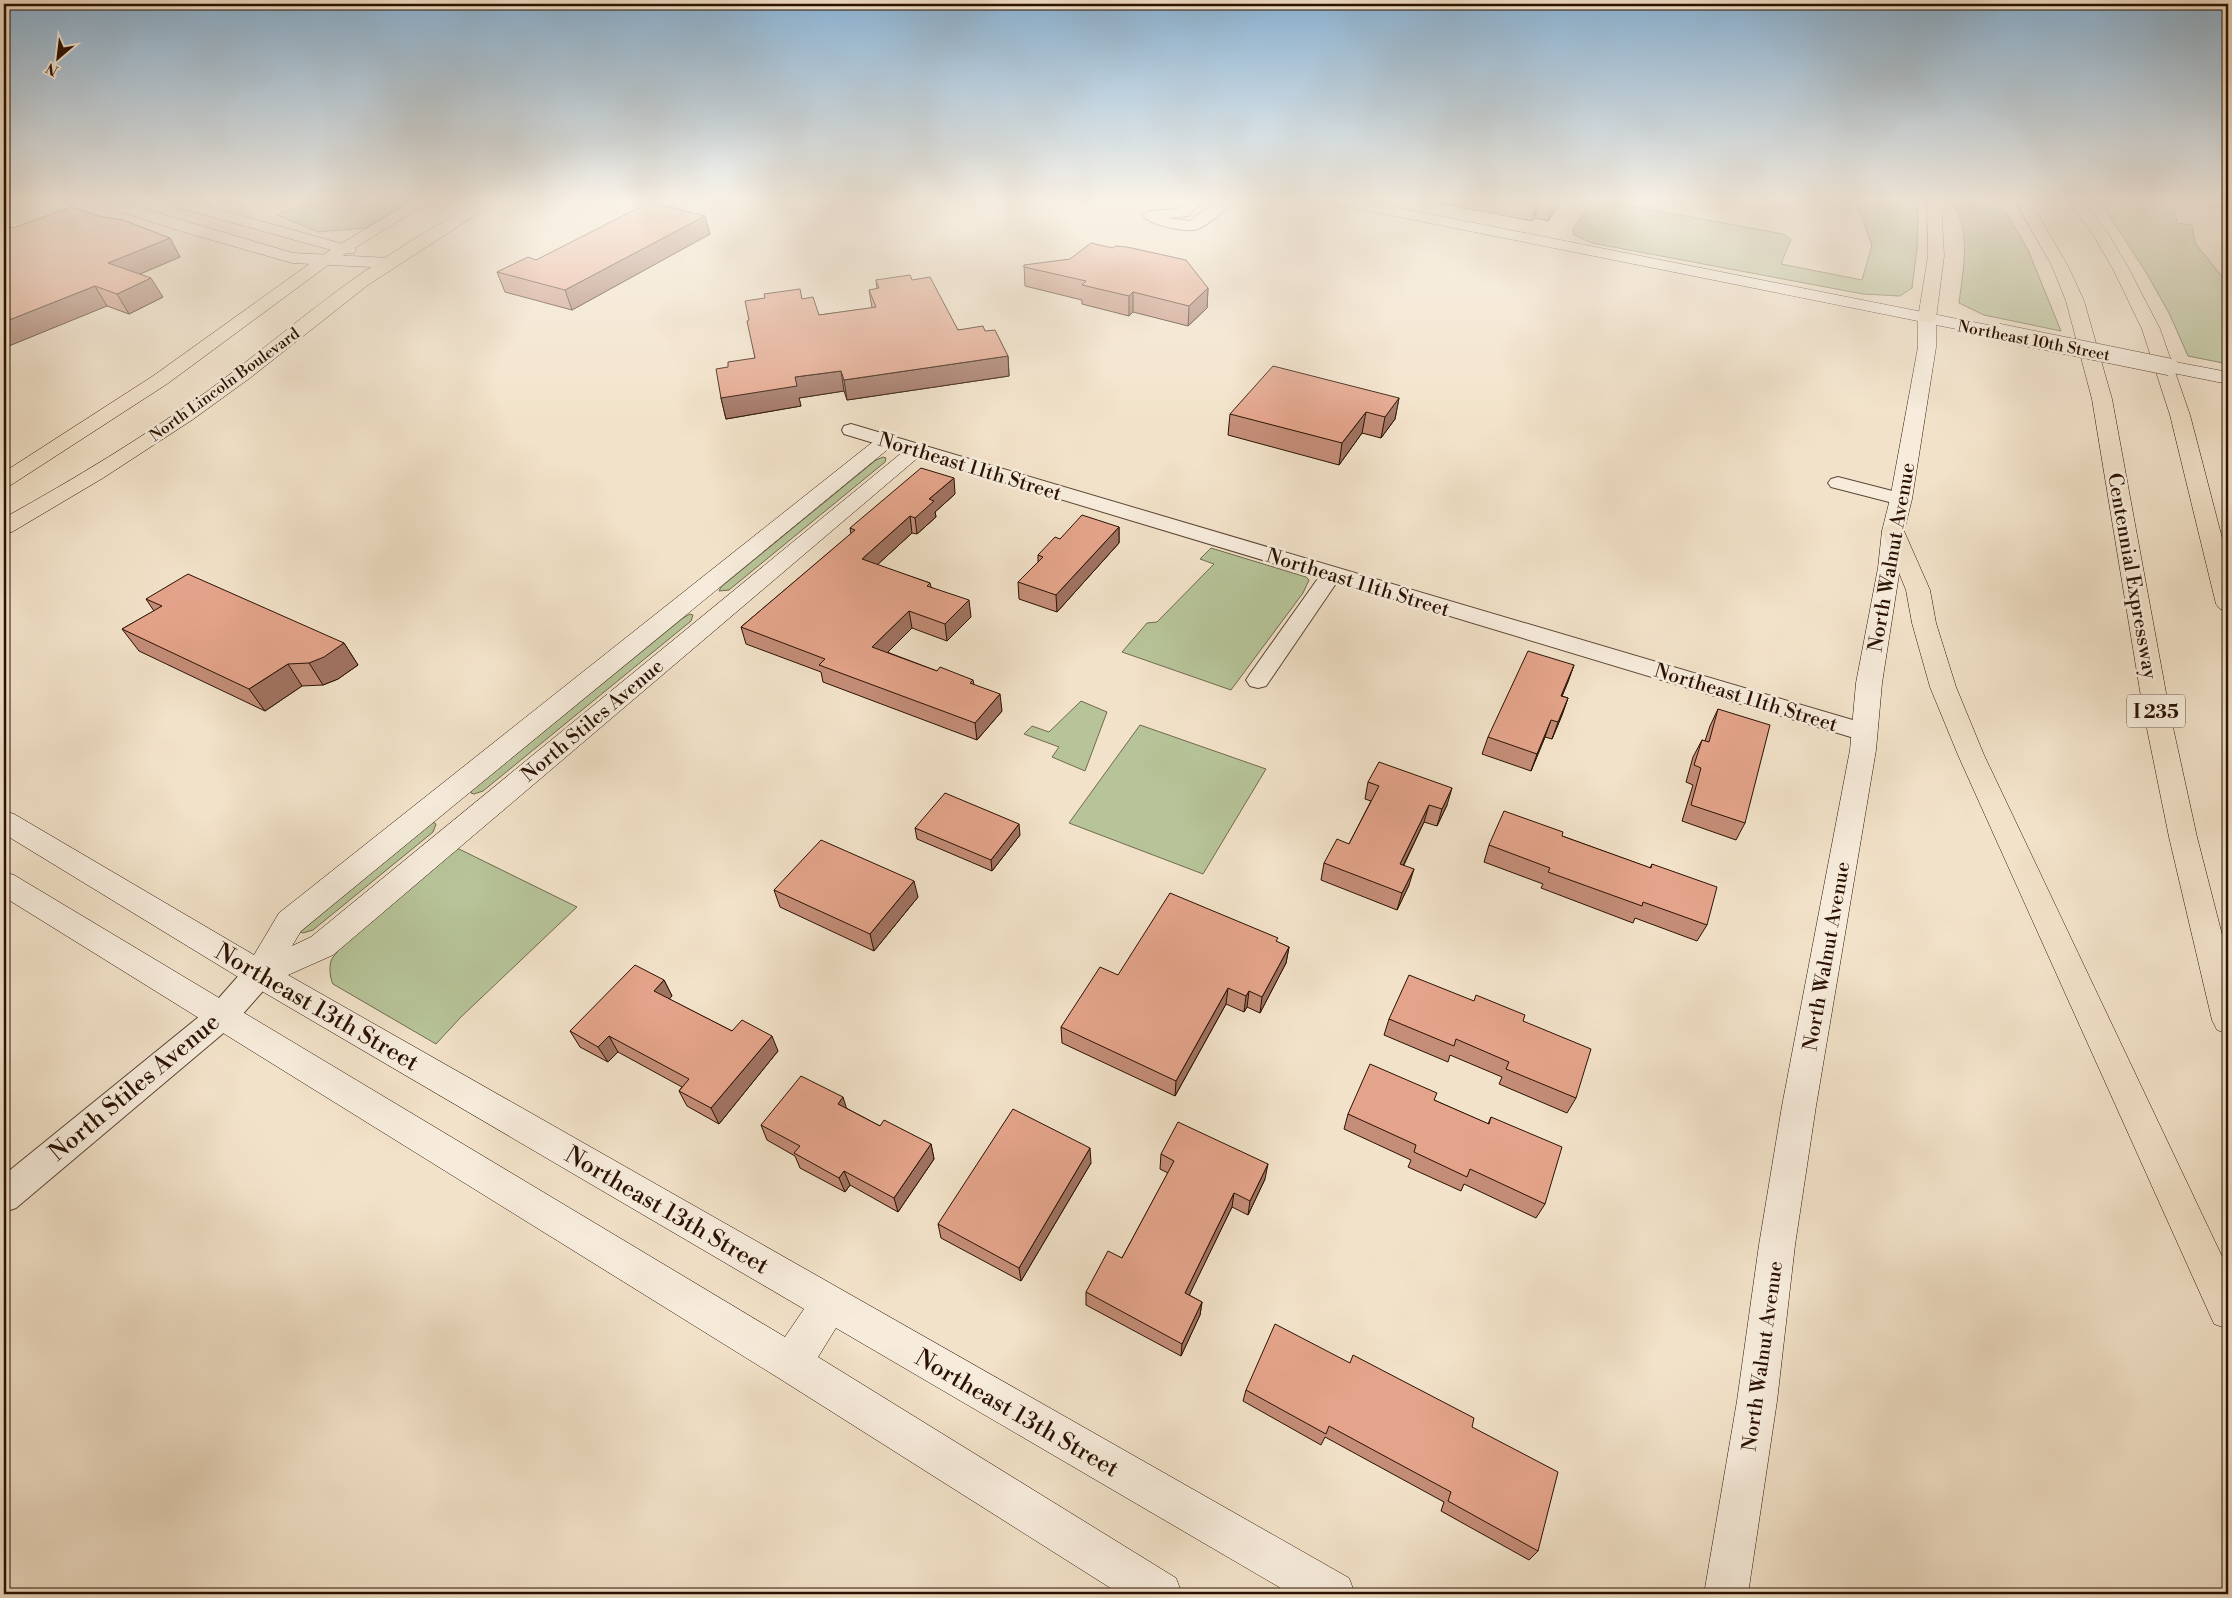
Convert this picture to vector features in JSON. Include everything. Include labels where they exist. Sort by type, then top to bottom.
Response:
[{"type":"main road","points":[[4,481],[160,380],[304,276]]},
{"type":"main road","name":"North Lincoln Boulevard","points":[[4,527],[95,474],[164,430],[242,375],[343,295],[371,276]]},
{"type":"main road","name":"Northeast 10th Street","points":[[1714,276],[2228,378]]},
{"type":"main road","points":[[1927,318],[1933,276]]},
{"type":"main road","name":"Centennial Expressway","points":[[2064,276],[2076,301],[2102,399],[2156,709],[2183,837],[2228,1020]]},
{"type":"main road","points":[[2125,276],[2151,329],[2180,415],[2228,604]]},
{"type":"main road","name":"North Walnut Avenue","points":[[1726,1594],[1757,1401],[1777,1245],[1799,1106],[1864,732],[1870,683],[1890,568],[1894,531],[1927,347],[1927,318]]},
{"type":"main road","name":"North Stiles Avenue","points":[[259,974],[290,922],[440,799],[886,441]]},
{"type":"main road","name":"North Stiles Avenue","points":[[259,974],[322,946],[916,450]]},
{"type":"main road","points":[[1894,531],[1918,590],[1924,623],[1943,687],[1964,739],[2228,1310]]},
{"type":"main road","points":[[689,601],[720,613]]},
{"type":"main road","points":[[440,799],[476,816]]},
{"type":"main road","name":"Northeast 13th Street","points":[[4,821],[259,974],[1333,1594]]},
{"type":"main road","points":[[4,884],[790,1363],[1160,1594]]},
{"type":"main road","points":[[790,1363],[829,1304]]},
{"type":"street","name":"Northeast 11th Street","points":[[851,430],[1864,732]]},
{"type":"street","points":[[1838,484],[1901,499]]},
{"type":"street","points":[[1258,680],[1332,574]]},
{"type":"street","name":"North Stiles Avenue","points":[[4,1196],[222,1016],[259,974]]},
{"type":"green space","points":[[1765,276],[1840,276],[1862,280],[1863,276],[1914,276],[1912,288],[1900,296],[1863,294]]},
{"type":"green space","points":[[1962,276],[2038,276],[2061,331],[1984,315],[1959,303]]},
{"type":"green space","points":[[2148,276],[2221,276],[2228,284],[2228,364],[2188,356],[2169,313]]},
{"type":"green space","points":[[883,457],[886,458],[885,462],[729,590],[719,591],[721,587],[876,460]]},
{"type":"green space","points":[[1211,548],[1306,577],[1309,580],[1303,593],[1231,690],[1122,652],[1147,623],[1157,622],[1214,564],[1200,559]]},
{"type":"green space","points":[[690,614],[693,615],[691,621],[483,791],[471,793],[472,790]]},
{"type":"green space","points":[[1081,701],[1107,712],[1085,771],[1052,757],[1059,747],[1024,734],[1032,726],[1049,732]]},
{"type":"green space","points":[[1140,725],[1266,769],[1203,874],[1069,823]]},
{"type":"green space","points":[[433,822],[436,824],[433,832],[313,930],[300,932]]},
{"type":"green space","points":[[457,848],[577,907],[461,1017],[436,1044],[333,984],[330,967],[331,961],[338,951],[351,938]]},
{"type":"building","points":[[4,276],[144,276],[151,278],[117,294],[95,286],[4,322]]},
{"type":"building","points":[[510,276],[592,276],[565,290]]},
{"type":"building","points":[[906,276],[910,276],[912,280],[930,277],[958,330],[983,326],[985,331],[995,330],[1008,356],[844,380],[841,371],[795,377],[797,386],[721,398],[716,369],[728,367],[728,362],[755,358],[745,301],[765,298],[764,294],[800,289],[802,299],[813,297],[819,315],[876,307],[869,290],[879,288],[876,280]]},
{"type":"building","points":[[1062,276],[1198,276],[1208,288],[1189,306],[1133,292],[1129,296],[1082,285],[1086,281]]},
{"type":"building","points":[[1273,366],[1399,398],[1385,417],[1366,412],[1342,443],[1230,414]]},
{"type":"building","points":[[921,468],[954,478],[929,499],[934,501],[915,518],[910,516],[862,559],[930,583],[927,586],[969,600],[945,624],[909,611],[872,647],[937,671],[940,667],[973,680],[970,683],[1000,694],[975,723],[819,665],[825,659],[741,627],[855,530],[850,528]]},
{"type":"building","points":[[1082,515],[1119,527],[1056,595],[1018,582],[1043,557],[1038,555],[1055,537],[1060,539]]},
{"type":"building","points":[[188,574],[344,643],[324,657],[309,663],[288,664],[249,689],[122,629],[162,606],[146,599]]},
{"type":"building","points":[[1528,651],[1574,665],[1561,696],[1568,698],[1558,722],[1551,720],[1537,754],[1488,737]]},
{"type":"building","points":[[1718,709],[1770,725],[1745,823],[1691,805],[1701,768],[1694,765],[1702,740],[1709,742]]},
{"type":"building","points":[[1379,762],[1452,788],[1442,809],[1429,805],[1400,864],[1414,869],[1402,893],[1324,863],[1337,839],[1349,844],[1379,786],[1368,782]]},
{"type":"building","points":[[945,793],[1019,824],[991,860],[915,828]]},
{"type":"building","points":[[1504,811],[1563,832],[1562,836],[1651,868],[1652,864],[1717,887],[1707,925],[1643,902],[1642,906],[1548,872],[1550,868],[1489,845]]},
{"type":"building","points":[[821,840],[914,881],[870,934],[774,890]]},
{"type":"building","points":[[1170,893],[1278,938],[1276,941],[1289,947],[1262,997],[1249,991],[1246,996],[1228,988],[1176,1081],[1061,1027],[1100,967],[1118,975]]},
{"type":"building","points":[[635,965],[664,980],[654,991],[732,1031],[742,1020],[772,1036],[711,1108],[679,1091],[689,1079],[609,1036],[598,1047],[570,1031]]},
{"type":"building","points":[[1409,975],[1474,1001],[1476,995],[1525,1015],[1523,1021],[1591,1049],[1576,1098],[1506,1069],[1509,1062],[1456,1039],[1454,1046],[1389,1019]]},
{"type":"building","points":[[1370,1064],[1437,1093],[1434,1100],[1489,1124],[1491,1117],[1562,1147],[1545,1204],[1470,1169],[1467,1177],[1414,1152],[1416,1145],[1348,1114]]},
{"type":"building","points":[[801,1076],[843,1097],[838,1104],[880,1126],[884,1120],[931,1144],[894,1198],[844,1171],[839,1178],[794,1153],[800,1146],[761,1125]]},
{"type":"building","points":[[1013,1109],[1090,1148],[1019,1268],[938,1224]]},
{"type":"building","points":[[1178,1122],[1268,1164],[1250,1201],[1234,1193],[1185,1293],[1202,1302],[1182,1344],[1086,1292],[1108,1251],[1122,1258],[1174,1161],[1161,1154]]},
{"type":"building","points":[[1275,1324],[1350,1363],[1353,1355],[1474,1418],[1472,1427],[1558,1472],[1538,1551],[1448,1501],[1451,1492],[1329,1426],[1326,1434],[1246,1390]]}]
